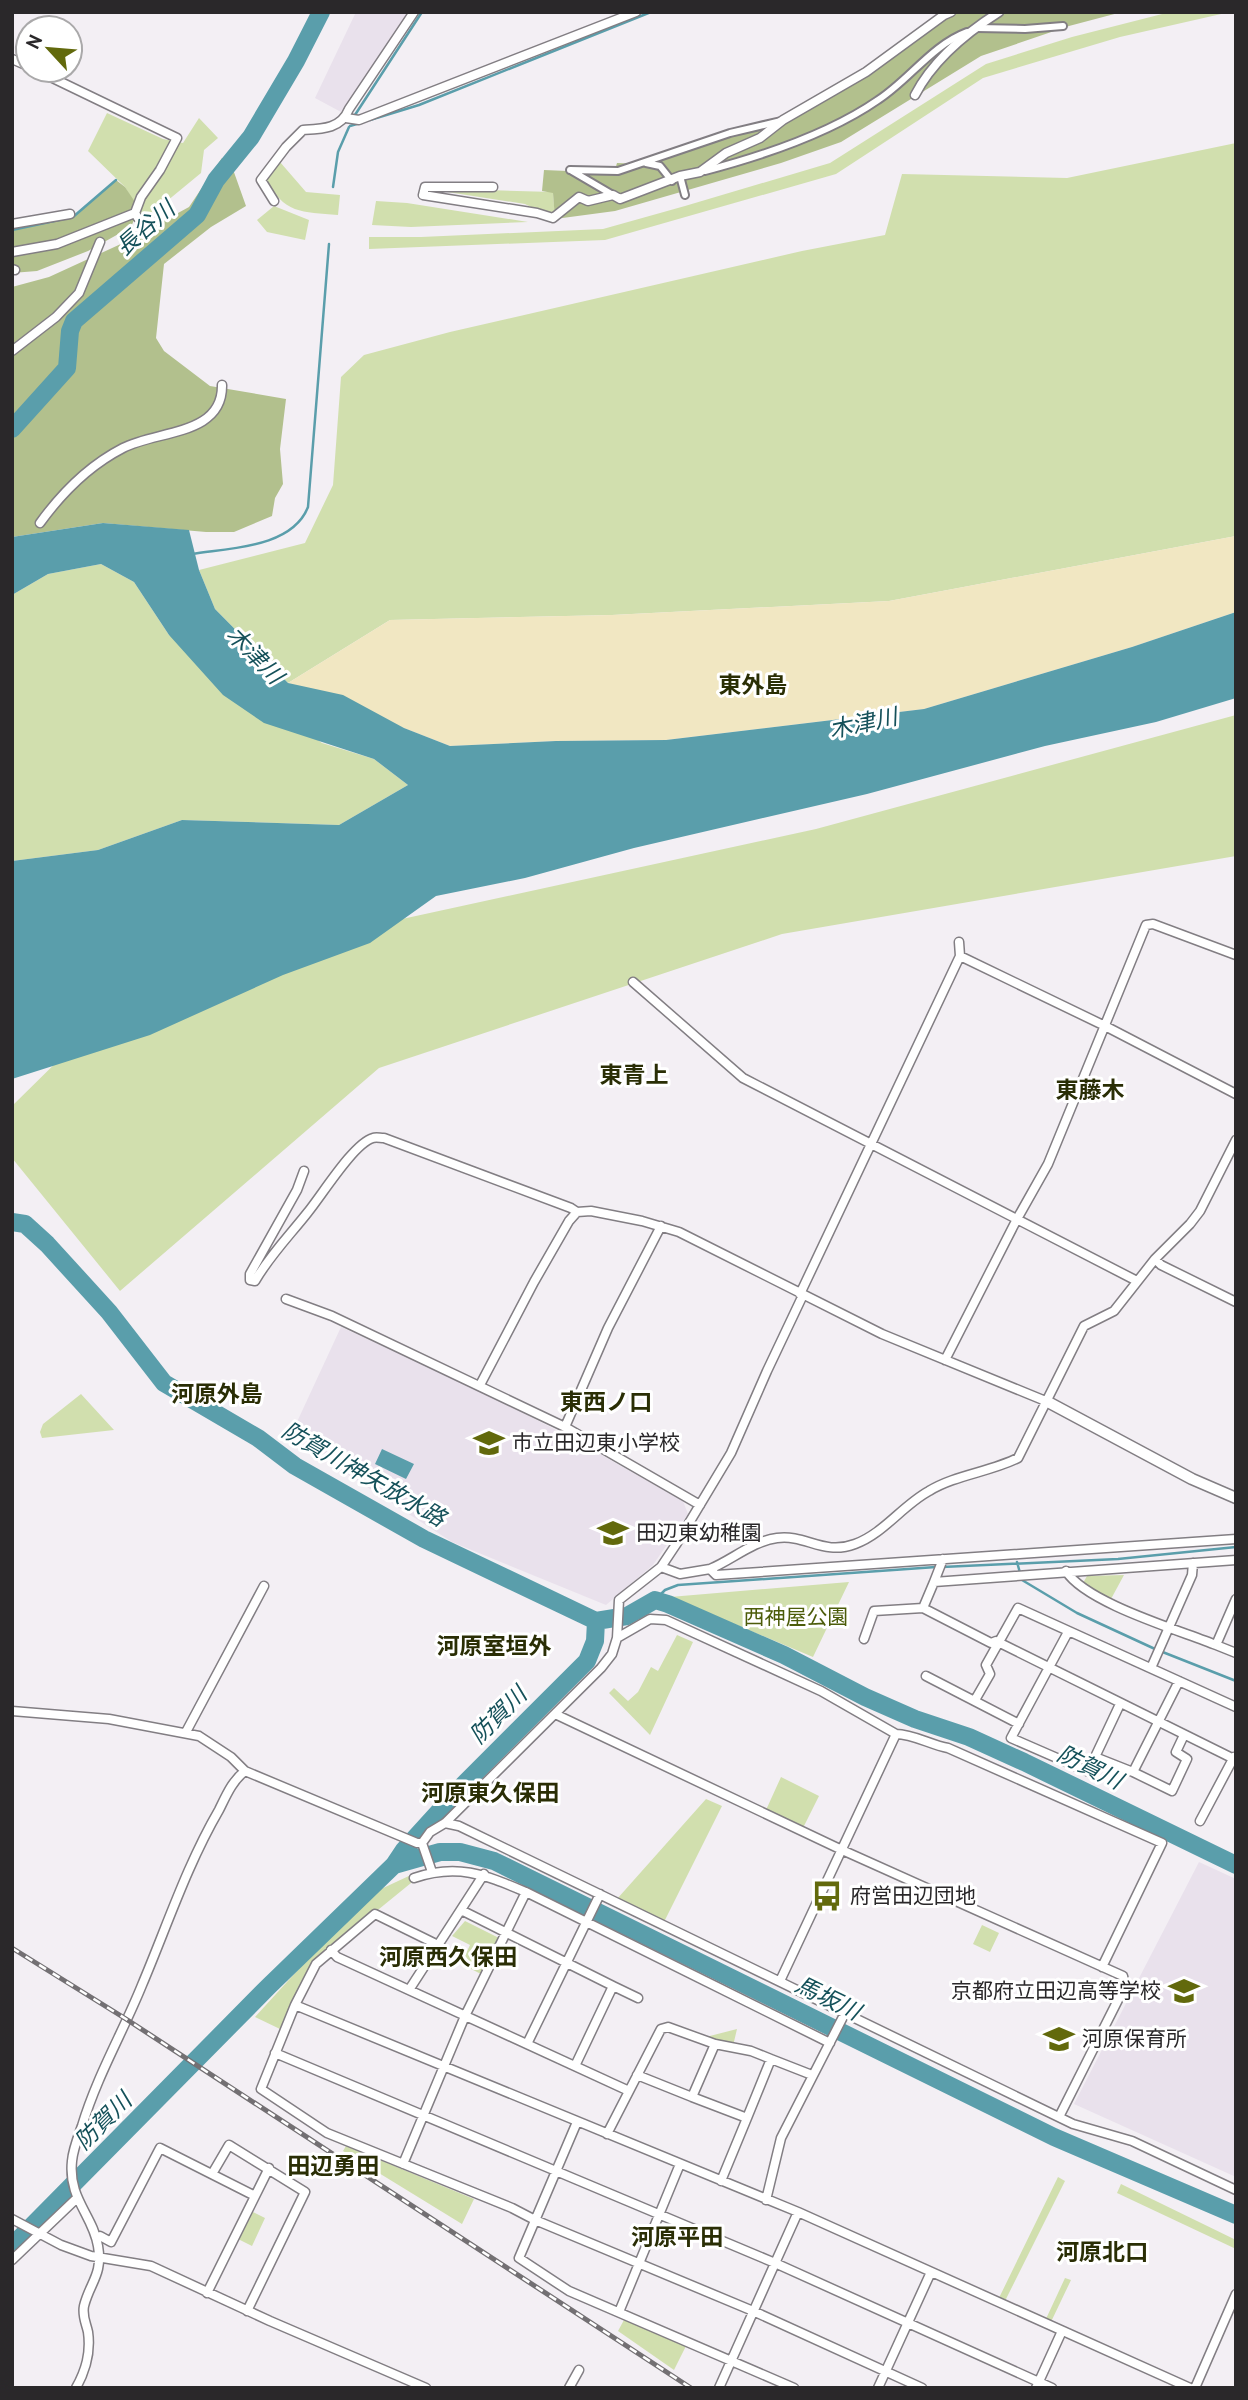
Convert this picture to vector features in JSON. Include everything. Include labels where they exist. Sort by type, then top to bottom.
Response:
[{"type":"street","points":[[274,201],[261,180],[303,130],[329,129],[346,118],[349,109],[414,12]]},
{"type":"street","points":[[346,118],[359,120],[636,12]]},
{"type":"street","points":[[700,172],[726,153],[760,138],[783,120],[866,72],[951,12]]},
{"type":"street","points":[[915,95],[922,81],[972,30],[999,12]]},
{"type":"street","points":[[783,120],[730,133],[618,171],[570,170],[620,199],[833,127],[877,101],[950,38],[972,30],[1063,26]]},
{"type":"street","points":[[12,252],[57,244],[136,215],[141,197],[160,170],[177,138],[65,84]]},
{"type":"street","points":[[644,162],[660,166],[676,178],[685,195]]},
{"type":"street","points":[[493,187],[425,187],[423,195],[537,213],[553,218],[579,197],[588,201],[613,195]]},
{"type":"street","points":[[12,224],[70,214]]},
{"type":"street","points":[[12,351],[57,317],[79,293],[100,242]]},
{"type":"street","points":[[40,523],[67,490],[123,447],[181,430],[208,418],[217,410],[222,398],[222,385]]},
{"type":"street","points":[[945,1360],[1048,1164],[1146,925],[1153,924],[1236,955]]},
{"type":"street","points":[[421,1845],[430,1832],[445,1823],[612,1654],[619,1600],[661,1567],[731,1453],[870,1144],[960,957],[959,942]]},
{"type":"street","points":[[960,957],[1105,1026],[1236,1094]]},
{"type":"street","points":[[633,982],[744,1078],[1137,1281]]},
{"type":"street","points":[[304,1171],[297,1190],[250,1274],[250,1280],[255,1281],[267,1259],[360,1146],[373,1138],[384,1138],[577,1212],[591,1211],[679,1232],[882,1334],[1048,1402],[1192,1479],[1236,1498]]},
{"type":"street","points":[[661,1567],[680,1573],[710,1569],[764,1541],[778,1538],[793,1538],[835,1549],[857,1544],[931,1489],[997,1468],[1018,1458],[1084,1326],[1114,1311],[1155,1259],[1200,1211],[1236,1140]]},
{"type":"street","points":[[480,1385],[534,1282],[569,1221],[577,1212]]},
{"type":"street","points":[[565,1427],[608,1328],[661,1226]]},
{"type":"street","points":[[1155,1259],[1161,1265],[1236,1302]]},
{"type":"street","points":[[286,1299],[332,1316],[565,1427],[700,1505]]},
{"type":"street","points":[[710,1569],[716,1575],[1236,1539]]},
{"type":"street","points":[[923,1608],[943,1559]]},
{"type":"street","points":[[934,1582],[1236,1560]]},
{"type":"street","points":[[1151,1668],[1192,1575],[1193,1563]]},
{"type":"street","points":[[1066,1571],[1072,1581],[1107,1602],[1236,1653]]},
{"type":"street","points":[[186,1732],[264,1586]]},
{"type":"street","points":[[1216,1645],[1236,1599]]},
{"type":"street","points":[[864,1639],[874,1611],[923,1608],[990,1643],[999,1643],[1158,1723],[1235,1758],[1200,1821]]},
{"type":"street","points":[[975,1700],[990,1674],[986,1665],[1018,1608],[1236,1707]]},
{"type":"street","points":[[616,1633],[650,1619],[666,1620],[821,1691],[896,1734],[948,1748],[1162,1843],[1102,1967]]},
{"type":"street","points":[[1068,1632],[1011,1738],[1089,1772],[1120,1704]]},
{"type":"street","points":[[926,1676],[1018,1724]]},
{"type":"street","points":[[1133,1772],[1179,1681]]},
{"type":"street","points":[[12,1711],[109,1719],[199,1736],[216,1745],[246,1771],[421,1845],[431,1868]]},
{"type":"street","points":[[555,1714],[842,1850],[1123,1976],[1125,1986],[1059,2117]]},
{"type":"street","points":[[780,1982],[896,1734]]},
{"type":"street","points":[[1096,1757],[1172,1791],[1187,1759],[1176,1752],[1184,1735]]},
{"type":"street","points":[[76,2388],[84,2373],[89,2354],[83,2315],[99,2272],[100,2259],[96,2238],[76,2195],[71,2177],[72,2158],[109,2053],[141,1987],[203,1838],[236,1778],[246,1771]]},
{"type":"street","points":[[445,1823],[459,1826],[598,1898],[780,1982],[1073,2124],[1132,2141],[1236,2190]]},
{"type":"street","points":[[414,1878],[431,1868],[484,1874],[588,1918],[832,2040]]},
{"type":"street","points":[[409,1990],[463,1911],[484,1874]]},
{"type":"street","points":[[402,2164],[465,2016],[526,1892]]},
{"type":"street","points":[[527,2044],[598,1898]]},
{"type":"street","points":[[463,1911],[638,1998]]},
{"type":"street","points":[[438,1945],[375,1914],[316,1964],[295,2005],[261,2089],[327,2133],[512,2208],[753,2311],[922,2388]]},
{"type":"street","points":[[331,1950],[337,1956],[629,2091]]},
{"type":"street","points":[[575,2066],[613,1986]]},
{"type":"street","points":[[295,2005],[798,2212],[1190,2388]]},
{"type":"street","points":[[766,2200],[781,2138],[844,2015]]},
{"type":"street","points":[[607,2134],[662,2029],[668,2027],[715,2043],[751,2051],[812,2075]]},
{"type":"street","points":[[692,2098],[715,2043]]},
{"type":"street","points":[[275,2053],[775,2263],[1037,2385],[1052,2388]]},
{"type":"street","points":[[721,2181],[771,2059]]},
{"type":"street","points":[[637,2075],[747,2118]]},
{"type":"street","points":[[576,2122],[519,2258],[569,2291],[794,2388]]},
{"type":"street","points":[[212,2174],[229,2145],[305,2192],[247,2311]]},
{"type":"street","points":[[96,2238],[100,2236],[111,2242],[160,2148],[255,2196]]},
{"type":"street","points":[[619,2312],[680,2164]]},
{"type":"street","points":[[207,2292],[270,2168]]},
{"type":"street","points":[[12,2260],[76,2195]]},
{"type":"street","points":[[719,2388],[798,2212]]},
{"type":"street","points":[[12,2219],[61,2245],[100,2259],[151,2266],[247,2311],[426,2388]]},
{"type":"street","points":[[878,2388],[931,2272]]},
{"type":"street","points":[[1195,2388],[1236,2294]]},
{"type":"street","points":[[1037,2385],[1062,2331]]},
{"type":"street","points":[[569,2388],[579,2370]]},
{"type":"shaded area","points":[[356,12],[411,12],[341,112],[315,98]]},
{"type":"shaded area","points":[[341,1327],[474,1388],[566,1435],[683,1501],[688,1514],[653,1565],[606,1605],[452,1542],[290,1437]]},
{"type":"shaded area","name":"京都府立田辺高等学校","points":[[1199,1862],[1236,1879],[1236,2177],[1074,2104]]},
{"type":"green space","points":[[962,12],[1122,12],[1069,26],[981,56],[841,142],[781,163],[615,211],[555,219],[553,193],[542,191],[544,170],[614,173],[617,163],[644,164],[730,135],[782,123],[944,18]]},
{"type":"green space","points":[[1170,12],[1230,12],[1120,37],[983,78],[836,174],[605,240],[369,249],[369,237],[603,229],[685,206],[830,163],[986,64],[1072,37]]},
{"type":"green space","points":[[107,113],[163,139],[183,143],[199,118],[218,138],[204,150],[201,173],[144,220],[125,187],[88,151]]},
{"type":"green space","points":[[1236,143],[1236,536],[889,601],[612,615],[390,620],[288,683],[215,609],[199,570],[305,543],[333,485],[341,377],[364,355],[450,332],[802,251],[885,235],[902,174],[1067,178]]},
{"type":"green space","points":[[222,158],[230,161],[246,206],[211,227],[164,264],[156,338],[164,351],[210,386],[286,399],[280,449],[283,484],[275,498],[272,516],[234,532],[103,523],[12,537],[12,287],[49,277],[123,243],[189,207]]},
{"type":"green space","points":[[280,162],[306,192],[340,195],[338,215],[295,209],[279,199],[266,178]]},
{"type":"green space","points":[[116,180],[125,187],[139,208],[131,227],[88,251],[37,271],[12,273],[12,230],[73,217]]},
{"type":"green space","points":[[422,188],[553,192],[555,219],[525,204]]},
{"type":"green space","points":[[376,201],[407,203],[528,222],[411,227],[372,225]]},
{"type":"green space","points":[[274,206],[309,220],[305,240],[267,232],[257,220]]},
{"type":"green space","points":[[101,564],[134,582],[169,635],[322,743],[374,759],[408,785],[339,825],[182,820],[98,850],[12,861],[12,595],[48,574]]},
{"type":"green space","points":[[1236,715],[1236,856],[782,934],[379,1068],[120,1291],[12,1158],[12,1106],[145,975],[816,829]]},
{"type":"green space","points":[[81,1394],[114,1430],[42,1438],[40,1432],[43,1424]]},
{"type":"green space","points":[[1124,1575],[1111,1599],[1083,1583],[1087,1576]]},
{"type":"green space","name":"西神屋公園","points":[[849,1582],[813,1657],[670,1597]]},
{"type":"green space","points":[[677,1635],[693,1642],[650,1735],[609,1693],[614,1688],[628,1701],[638,1692],[651,1667],[658,1671]]},
{"type":"green space","points":[[781,1777],[819,1796],[803,1828],[766,1810]]},
{"type":"green space","points":[[706,1799],[722,1806],[664,1922],[617,1899]]},
{"type":"green space","points":[[411,1875],[411,1883],[314,1962],[280,2029],[255,2017],[307,1960],[381,1889]]},
{"type":"green space","points":[[465,1921],[501,1939],[483,1975],[461,1964],[470,1945],[452,1936]]},
{"type":"green space","points":[[982,1925],[999,1933],[990,1952],[973,1944]]},
{"type":"green space","points":[[737,2029],[733,2046],[702,2038]]},
{"type":"green space","points":[[346,2146],[474,2199],[462,2224],[343,2151]]},
{"type":"green space","points":[[1058,2177],[1065,2181],[1004,2303],[998,2300]]},
{"type":"green space","points":[[1121,2184],[1236,2240],[1236,2249],[1117,2193]]},
{"type":"green space","points":[[251,2211],[265,2218],[252,2246],[238,2239]]},
{"type":"green space","points":[[1065,2278],[1071,2280],[1050,2324],[1045,2321]]},
{"type":"green space","points":[[624,2320],[686,2346],[674,2370],[618,2331]]},
{"type":"sand","points":[[1236,536],[1236,612],[1132,647],[924,709],[666,740],[450,746],[288,683],[390,620],[612,615],[889,601]]},
{"type":"water","name":"木津川","points":[[103,523],[189,530],[199,570],[215,609],[288,683],[343,695],[404,728],[450,746],[666,740],[924,709],[1132,647],[1236,612],[1236,698],[1156,722],[1045,746],[867,794],[634,848],[525,878],[436,896],[370,943],[283,975],[150,1035],[12,1079],[12,861],[98,850],[182,820],[339,825],[408,785],[374,759],[264,723],[223,695],[169,635],[134,582],[101,564],[48,574],[12,595],[12,537]]},
{"type":"water","points":[[382,1449],[414,1464],[406,1479],[375,1464]]},
{"type":"waterway","name":"長谷川","points":[[12,429],[67,368],[70,331],[74,321],[197,215],[216,180],[251,137],[296,61],[321,12]]},
{"type":"waterway","points":[[353,118],[422,12]]},
{"type":"waterway","points":[[370,120],[419,105],[651,12]]},
{"type":"waterway","points":[[350,126],[360,123]]},
{"type":"waterway","points":[[333,187],[338,152],[349,127]]},
{"type":"waterway","points":[[12,230],[73,217],[116,180]]},
{"type":"waterway","points":[[192,554],[258,544],[274,538],[300,521],[308,507],[329,244]]},
{"type":"waterway","name":"防賀川神矢放水路","points":[[12,1222],[25,1224],[47,1244],[109,1312],[164,1383],[258,1438],[295,1466],[424,1539],[596,1621]]},
{"type":"waterway","points":[[942,1567],[1118,1559],[1236,1547]]},
{"type":"waterway","points":[[1017,1562],[1022,1580],[1077,1613],[1155,1649],[1236,1681]]},
{"type":"waterway","points":[[655,1600],[665,1590],[678,1585],[936,1567]]},
{"type":"waterway","name":"防賀川","points":[[596,1621],[627,1616],[655,1600],[668,1604],[784,1655],[865,1697],[915,1719],[969,1737],[1024,1762],[1236,1865]]},
{"type":"waterway","name":"防賀川","points":[[12,2246],[269,1986],[394,1865],[404,1850],[465,1783],[587,1661],[595,1641],[596,1621]]},
{"type":"waterway","name":"馬坂川","points":[[394,1865],[440,1852],[460,1852],[494,1861],[1054,2137],[1236,2215]]},
{"type":"railway","points":[[12,1948],[126,2019],[691,2388]]},
{"type":"place","name":"市立田辺東小学校","points":[[489,1443]]},
{"type":"place","name":"田辺東幼稚園","points":[[613,1533]]},
{"type":"place","name":"府営田辺団地","points":[[827,1896]]},
{"type":"place","name":"京都府立田辺高等学校","points":[[1184,1991]]},
{"type":"place","name":"河原保育所","points":[[1059,2039]]},
{"type":"district","name":"東外島","points":[[753,685]]},
{"type":"district","name":"東青上","points":[[634,1075]]},
{"type":"district","name":"東藤木","points":[[1090,1090]]},
{"type":"district","name":"河原外島","points":[[217,1394]]},
{"type":"district","name":"東西ノ口","points":[[606,1402]]},
{"type":"district","name":"河原室垣外","points":[[494,1646]]},
{"type":"district","name":"河原東久保田","points":[[490,1793]]},
{"type":"district","name":"河原西久保田","points":[[448,1957]]},
{"type":"district","name":"田辺勇田","points":[[333,2166]]},
{"type":"district","name":"河原平田","points":[[677,2237]]},
{"type":"district","name":"河原北口","points":[[1102,2252]]}]
